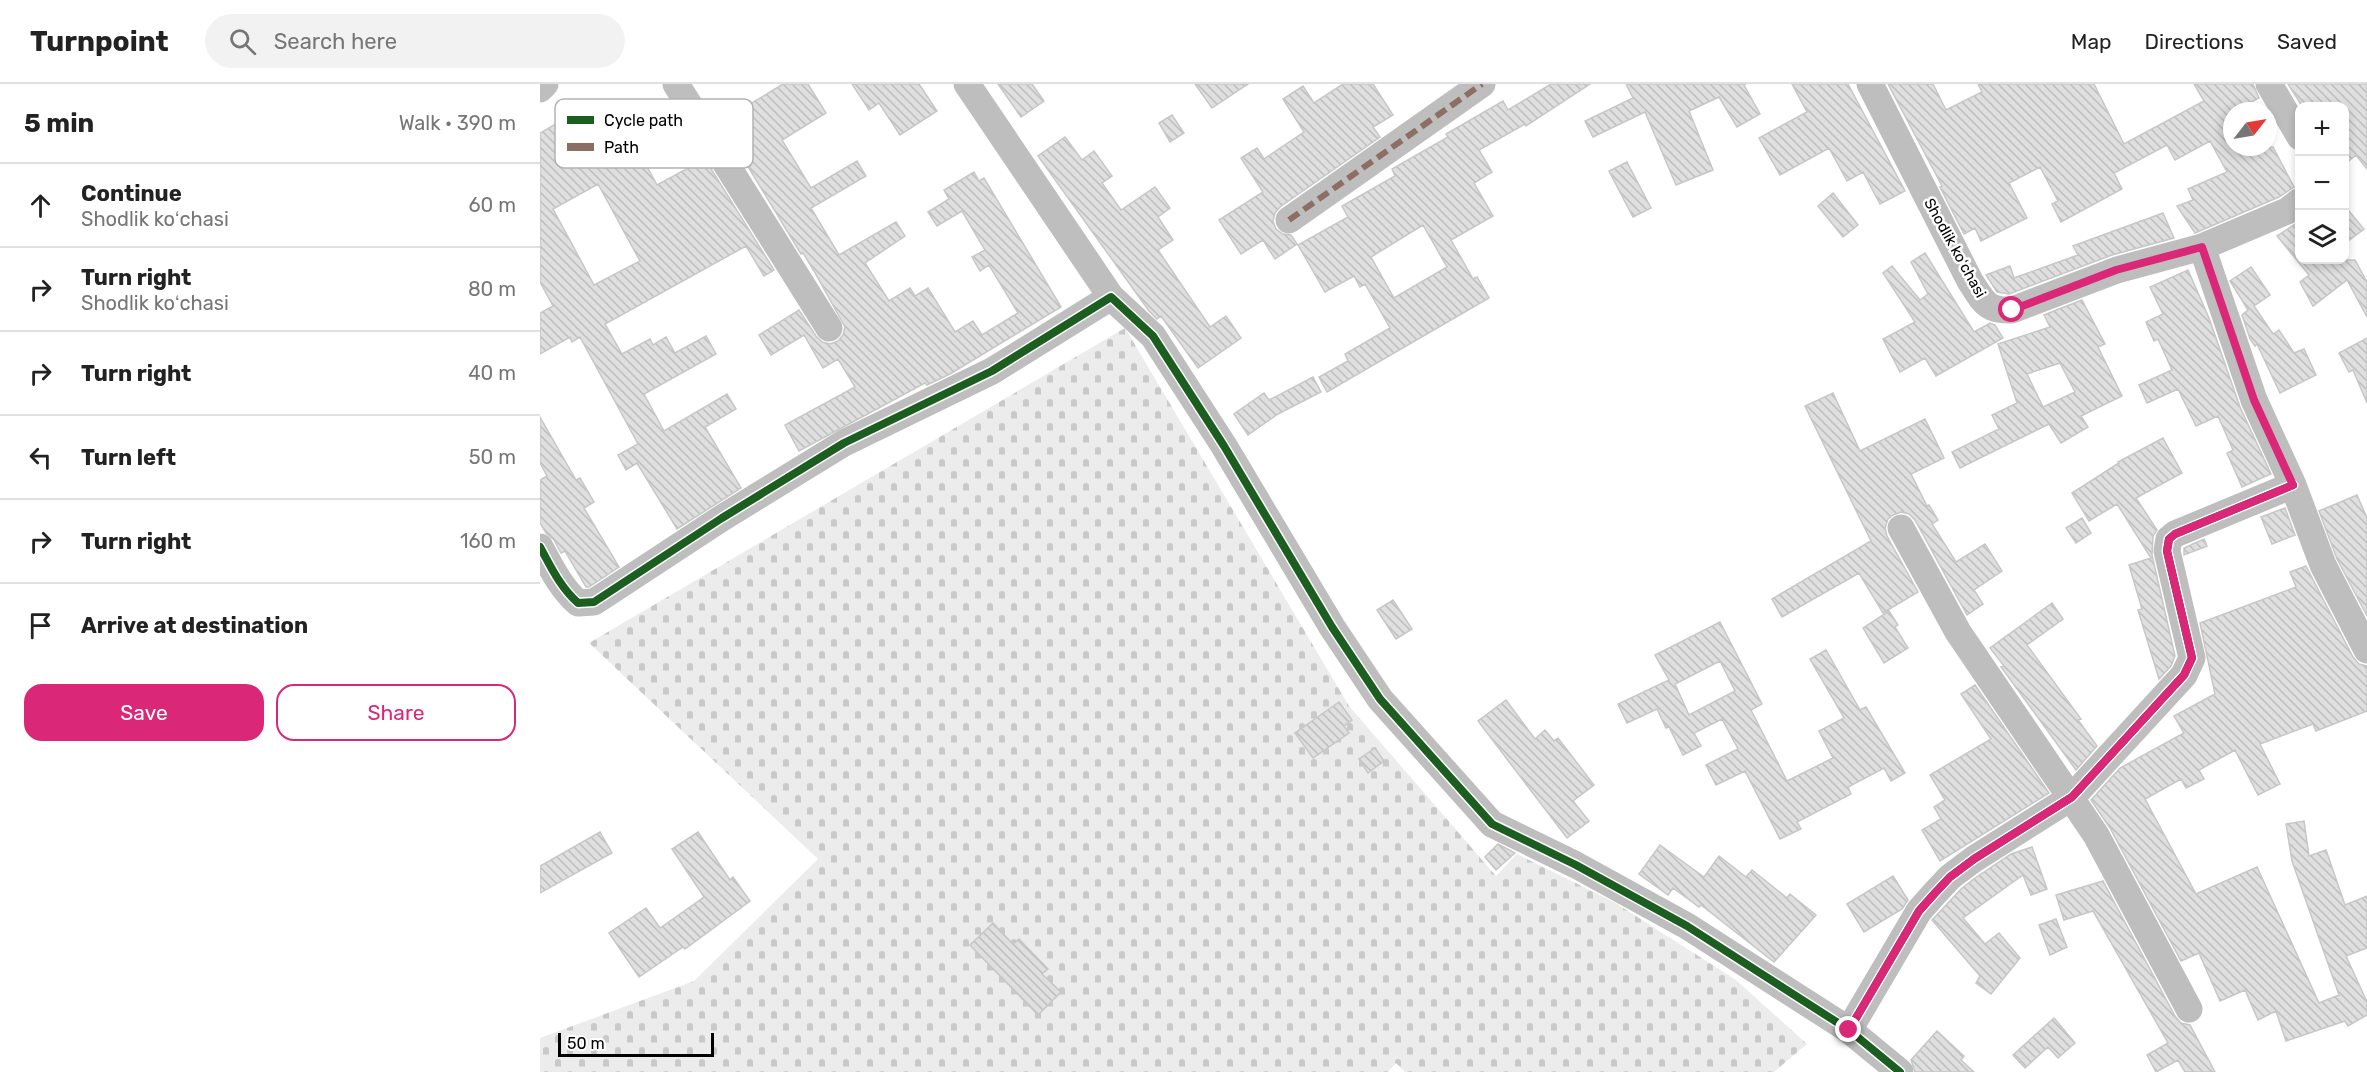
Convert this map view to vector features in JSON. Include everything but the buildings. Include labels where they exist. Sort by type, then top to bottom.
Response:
[{"type":"street","points":[[540,88],[545,84]]},
{"type":"street","points":[[676,84],[685,99]]},
{"type":"street","points":[[968,84],[1111,297],[1153,336],[1224,446],[1332,627],[1380,699],[1492,824],[1576,865],[1687,926],[1849,1030],[1900,1072]]},
{"type":"street","points":[[1289,220],[1482,84]]},
{"type":"street","name":"Shodlik koʻchasi","points":[[1870,84],[1970,281],[1986,304],[1997,311],[2012,310],[2116,270],[2202,247],[2287,211],[2295,205]]},
{"type":"street","points":[[2269,84],[2295,128]]},
{"type":"street","points":[[729,168],[829,328]]},
{"type":"street","points":[[2202,247],[2254,400],[2293,485],[2324,565],[2367,650]]},
{"type":"street","points":[[540,547],[559,582],[571,597],[578,603],[594,602],[722,518],[844,444],[992,371],[1111,297]]},
{"type":"street","points":[[1849,1030],[1919,911],[1935,893],[1950,877],[1974,859],[2072,797],[2190,666],[2192,658],[2167,551],[2169,539],[2175,534],[2220,514],[2293,485]]},
{"type":"street","points":[[1901,528],[1958,632],[2096,835],[2189,1009]]},
{"type":"green space","points":[[1125,328],[1349,706],[1496,876],[1517,854],[1614,902],[1736,980],[1807,1044],[1774,1072],[1405,1072],[1396,1063],[1388,1072],[540,1072],[540,1038],[694,981],[818,859],[589,643]]},
{"type":"marked path","points":[[1289,220],[1482,84]]},
{"type":"cycle path","points":[[540,547],[556,577],[572,597],[578,603],[594,602],[722,518],[844,443],[992,371],[1111,297],[1153,336],[1224,446],[1332,627],[1380,699],[1492,824],[1576,865],[1687,926],[1849,1030],[1900,1072]]},
{"type":"cycle path","points":[[1849,1030],[1919,911],[1950,877],[1974,859],[2072,797],[2184,675],[2192,658],[2167,551],[2169,539],[2175,534],[2293,485]]},
{"type":"route","points":[[1849,1030],[1919,911],[1935,893],[1950,877],[1974,859],[2072,797],[2190,666],[2192,658],[2167,551],[2169,539],[2175,534],[2220,514],[2293,485],[2254,400],[2202,247],[2116,270],[2012,310]]}]
